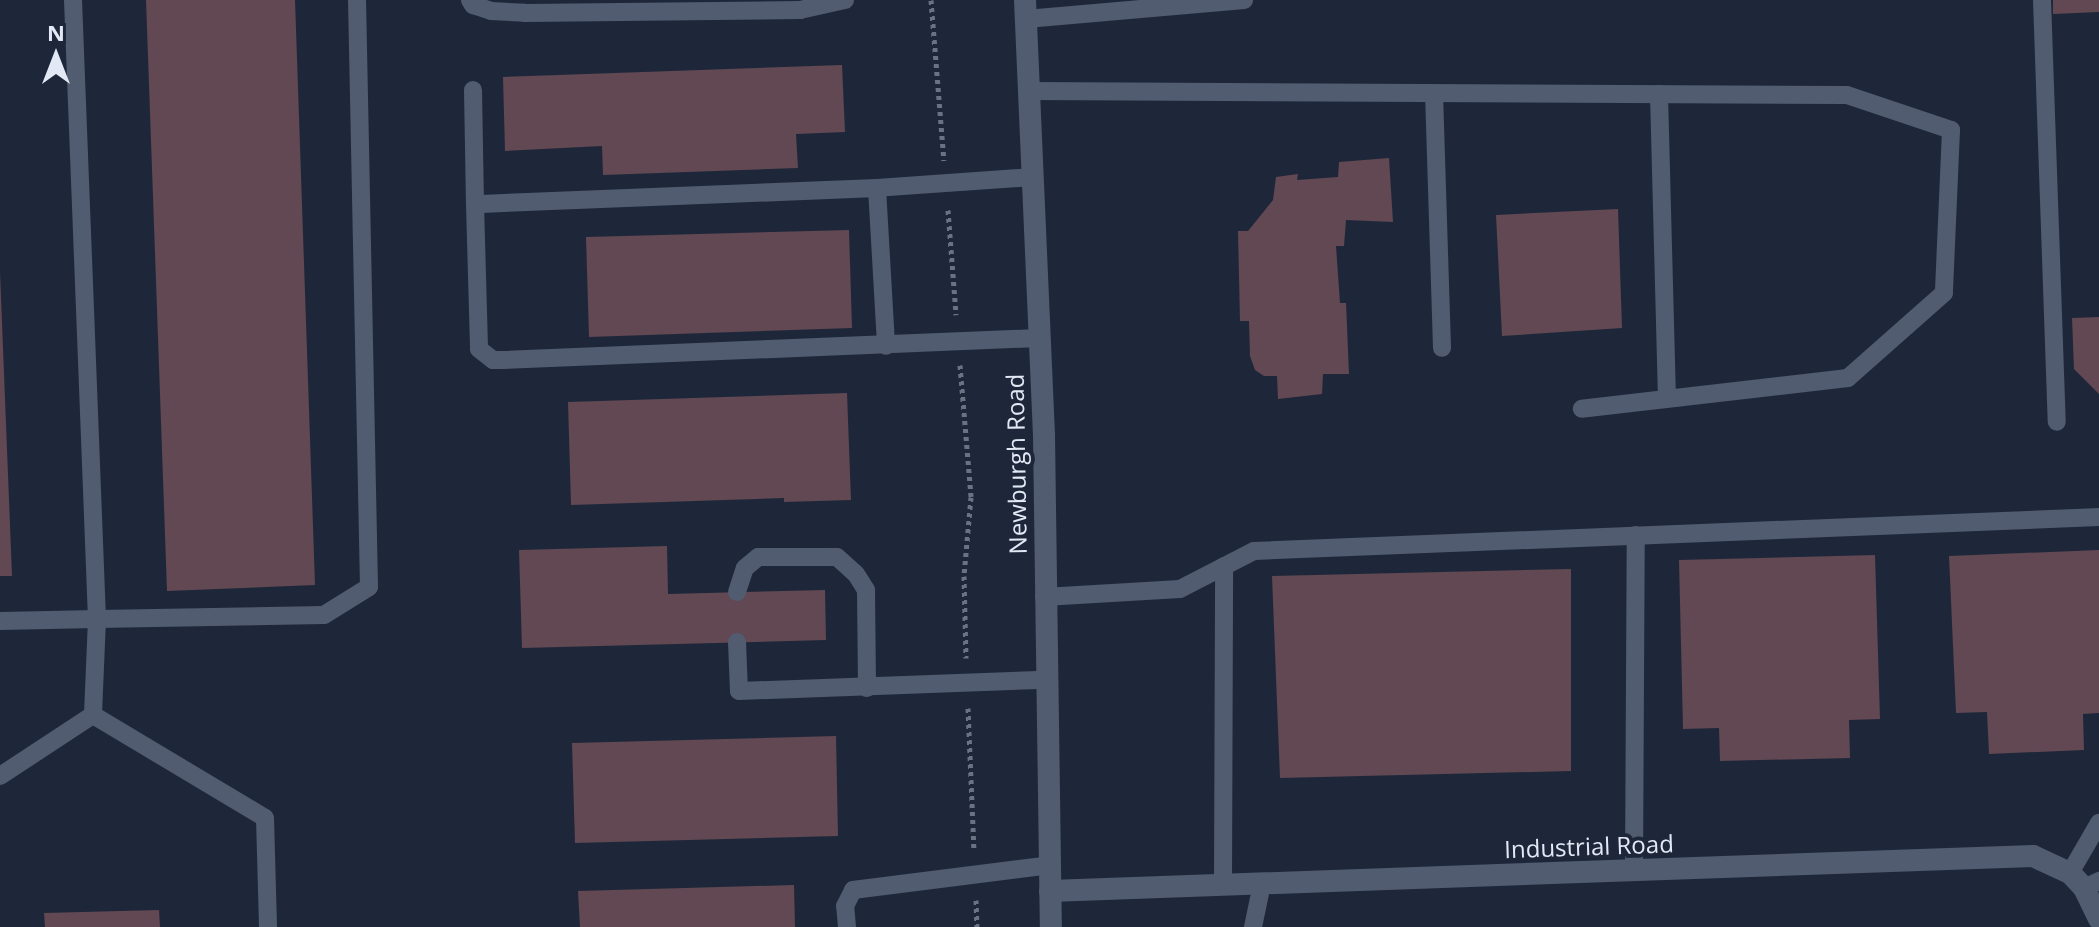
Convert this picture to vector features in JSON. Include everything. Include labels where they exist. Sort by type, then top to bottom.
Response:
[{"type":"street","name":"Newburgh Road","points":[[1025,9],[1040,338],[1051,927]]},
{"type":"street","name":"Industrial Road","points":[[1050,891],[2033,856],[2085,880]]},
{"type":"street","points":[[2085,880],[2099,919]]},
{"type":"lane","points":[[73,0],[97,619],[93,715]]},
{"type":"lane","points":[[0,621],[324,615],[369,587],[357,0]]},
{"type":"lane","points":[[470,0],[473,5],[491,11],[525,13],[800,10],[845,0]]},
{"type":"lane","points":[[1025,9],[1244,0]]},
{"type":"lane","points":[[2042,0],[2057,422]]},
{"type":"lane","points":[[473,90],[479,349],[493,360],[1040,338]]},
{"type":"lane","points":[[1029,91],[1847,95],[1951,130],[1944,293],[1848,378],[1582,409]]},
{"type":"lane","points":[[1434,93],[1442,348]]},
{"type":"lane","points":[[1659,94],[1667,399]]},
{"type":"lane","points":[[475,204],[877,188],[1033,177]]},
{"type":"lane","points":[[877,188],[886,346]]},
{"type":"lane","points":[[1044,597],[1180,589],[1254,551],[2099,517]]},
{"type":"lane","points":[[1634,870],[1636,535]]},
{"type":"lane","points":[[737,592],[745,568],[758,557],[837,557],[856,574],[866,590],[867,688]]},
{"type":"lane","points":[[1223,885],[1224,566]]},
{"type":"lane","points":[[737,642],[739,691],[1045,680]]},
{"type":"lane","points":[[0,776],[93,715]]},
{"type":"lane","points":[[93,715],[265,818],[268,927]]},
{"type":"lane","points":[[2085,880],[2099,823]]},
{"type":"lane","points":[[847,927],[845,906],[853,890],[1050,865]]},
{"type":"lane","points":[[1253,927],[1262,884]]},
{"type":"path","points":[[931,0],[971,497],[964,576],[977,927]]},
{"type":"building","points":[[146,0],[295,0],[315,585],[167,591]]},
{"type":"building","points":[[2053,0],[2099,0],[2099,12],[2053,14]]},
{"type":"building","points":[[842,65],[845,132],[796,134],[798,168],[603,175],[602,146],[505,151],[503,77]]},
{"type":"building","points":[[1389,158],[1393,222],[1346,220],[1344,246],[1336,246],[1340,303],[1346,303],[1349,374],[1323,374],[1322,394],[1278,399],[1277,376],[1264,376],[1255,370],[1250,356],[1249,321],[1240,321],[1238,231],[1248,231],[1273,200],[1276,177],[1298,174],[1297,180],[1338,177],[1339,162]]},
{"type":"building","points":[[1618,209],[1622,328],[1502,336],[1496,215]]},
{"type":"building","points":[[849,230],[852,328],[589,337],[586,237]]},
{"type":"building","points":[[0,272],[12,576],[0,576]]},
{"type":"building","points":[[2099,317],[2099,394],[2074,369],[2072,318]]},
{"type":"building","points":[[847,393],[851,500],[784,502],[784,498],[571,505],[568,402]]},
{"type":"building","points":[[667,546],[668,594],[825,590],[826,640],[522,648],[519,550]]},
{"type":"building","points":[[2099,550],[2099,713],[2083,714],[2084,750],[1989,754],[1987,712],[1956,713],[1949,556]]},
{"type":"building","points":[[1875,555],[1880,719],[1849,720],[1850,758],[1720,761],[1719,728],[1683,729],[1679,560]]},
{"type":"building","points":[[1571,569],[1571,771],[1280,778],[1272,576]]},
{"type":"building","points":[[836,736],[838,836],[575,843],[572,743]]},
{"type":"building","points":[[794,885],[795,927],[580,927],[578,891]]},
{"type":"building","points":[[159,910],[160,927],[45,927],[44,913]]}]
